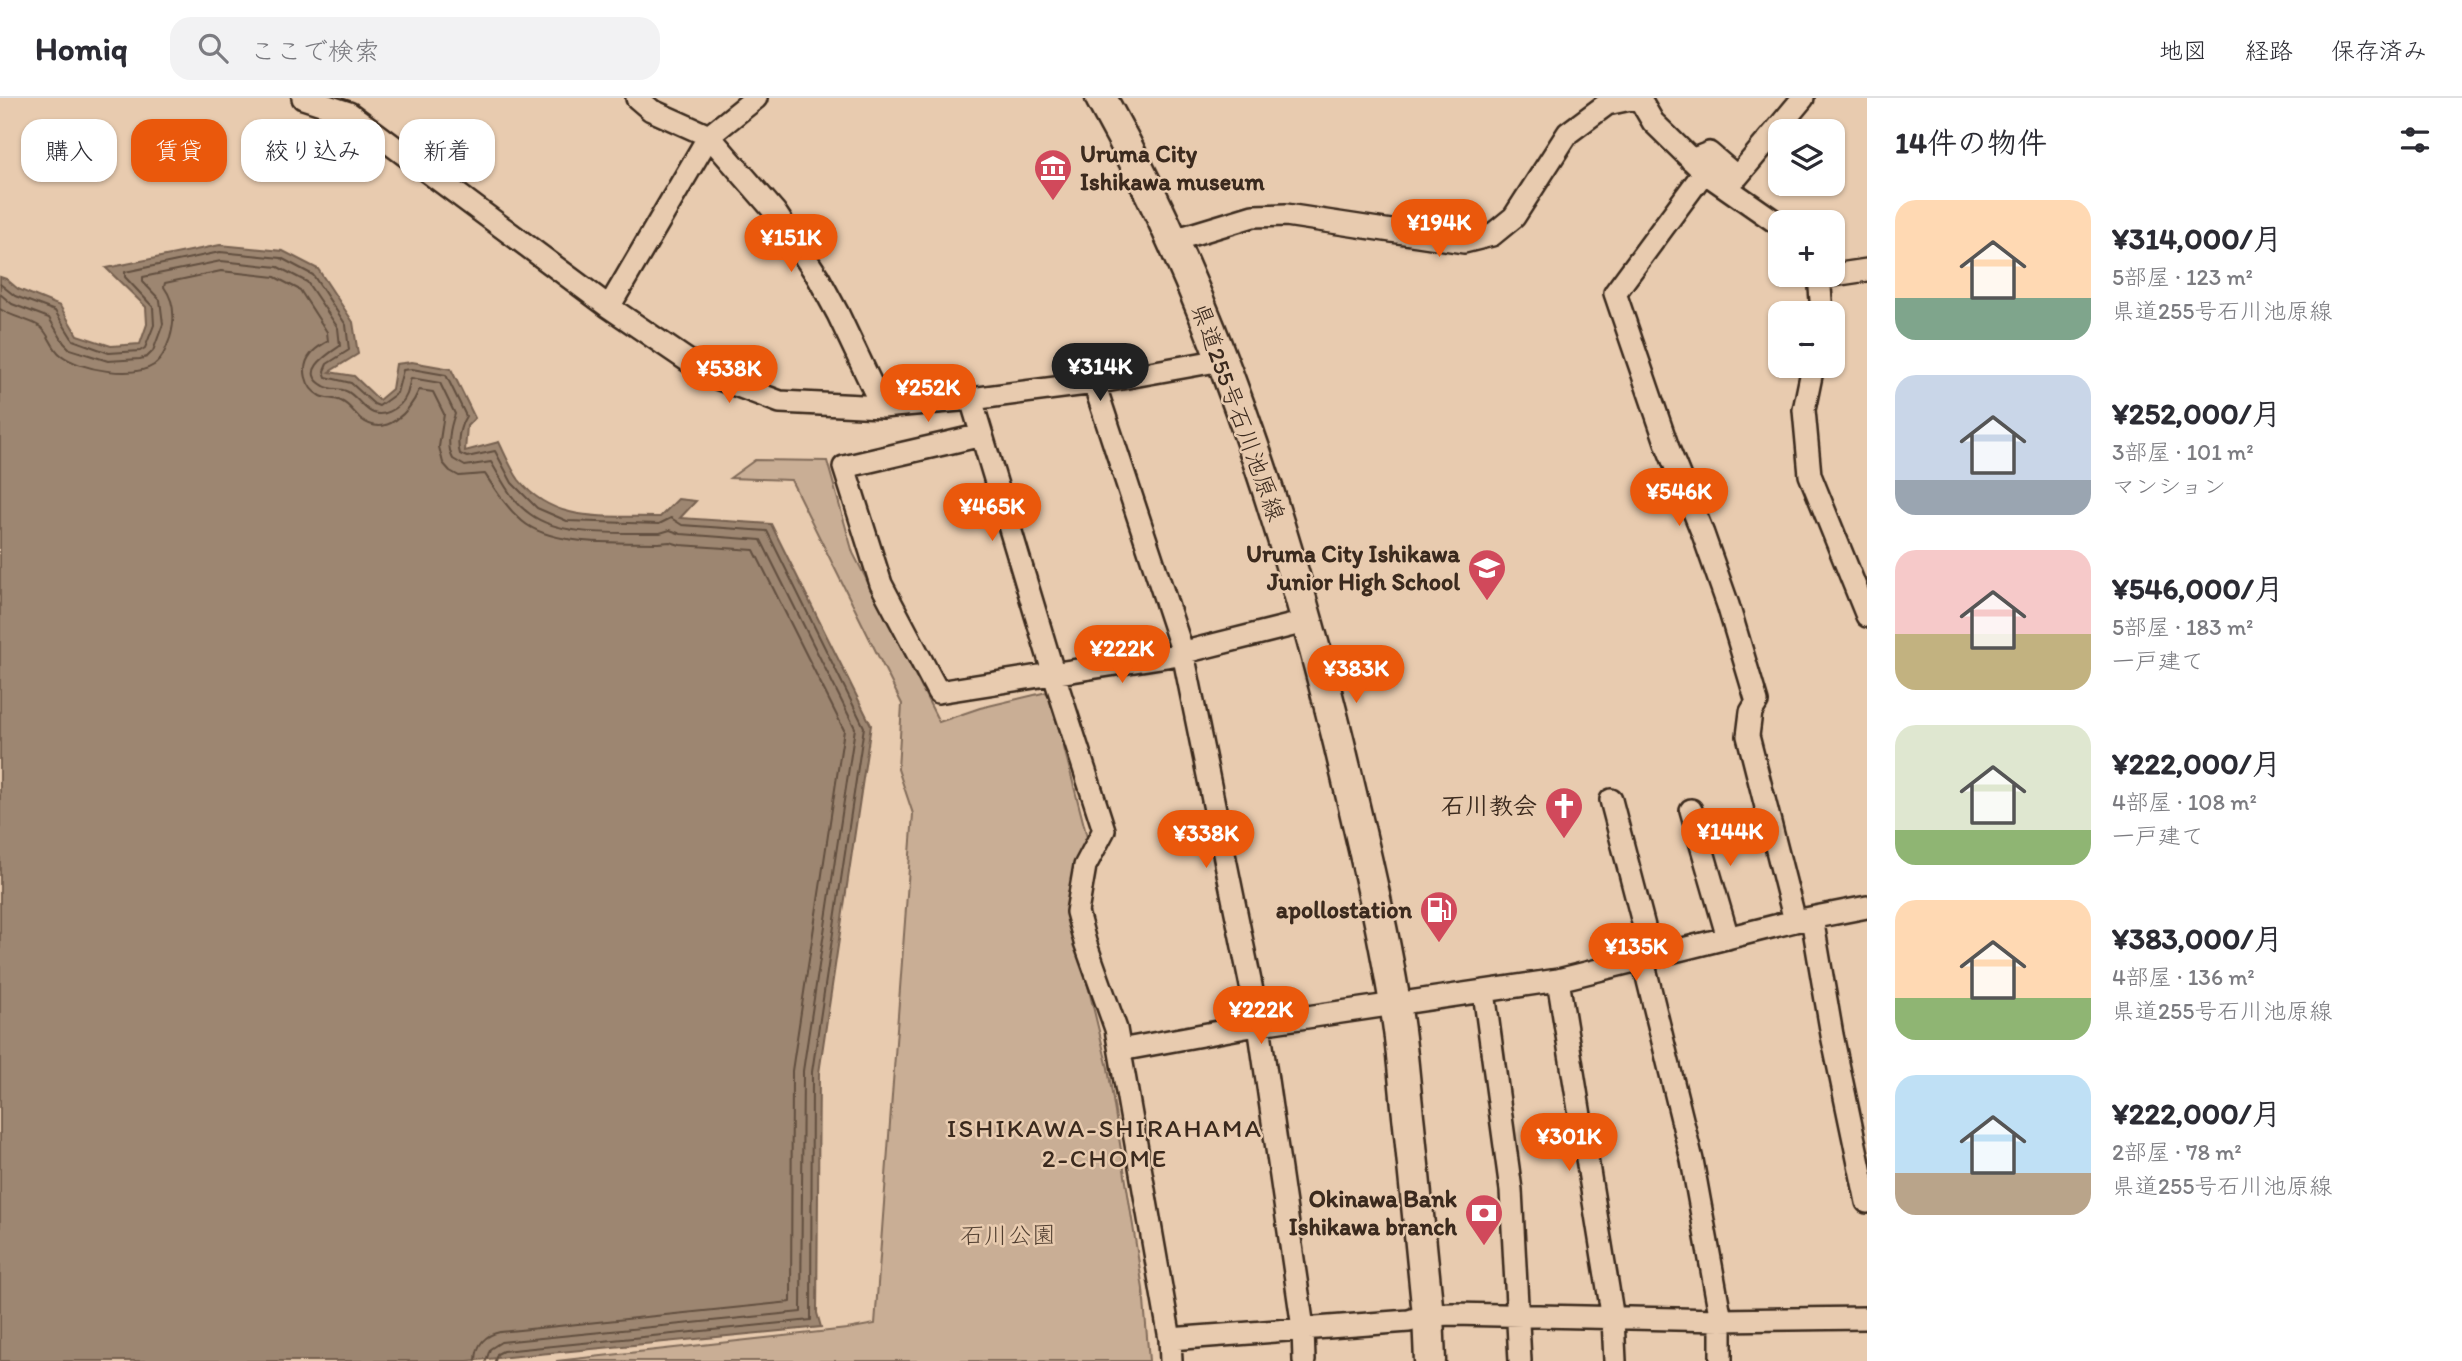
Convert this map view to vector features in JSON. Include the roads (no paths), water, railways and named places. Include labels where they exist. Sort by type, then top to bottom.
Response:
[{"type":"main road","name":"県道255号石川池原線","points":[[1101,98],[1138,164],[1174,240],[1222,360],[1309,621],[1365,852],[1395,1004],[1428,1315],[1430,1361]]},
{"type":"street","points":[[303,98],[351,106],[609,307],[709,375],[780,402],[881,407],[971,399],[1094,383],[1222,360]]},
{"type":"street","points":[[637,98],[651,110],[709,135],[775,212],[818,277],[881,407]]},
{"type":"street","points":[[609,307],[709,135],[756,98]]},
{"type":"street","points":[[1174,240],[1253,215],[1286,215],[1464,242],[1492,235],[1514,217],[1568,133],[1607,103],[1637,98],[1653,122],[1697,166],[1768,216]]},
{"type":"street","points":[[1803,98],[1737,177],[1709,153],[1697,166],[1615,293],[1668,448],[1728,604],[1754,690],[1757,702],[1751,712],[1748,737],[1804,919],[1832,1035],[1867,1202]]},
{"type":"street","points":[[1845,273],[1867,270]]},
{"type":"street","points":[[1811,378],[1804,410],[1810,475],[1867,616]]},
{"type":"street","points":[[1094,383],[1183,653],[1259,1025],[1303,1328],[1304,1361]]},
{"type":"street","points":[[971,399],[1054,676],[1104,830],[1085,866],[1077,912],[1116,1029],[1170,1339],[1171,1361]]},
{"type":"street","points":[[982,435],[844,467],[881,584],[938,692],[1054,676],[1183,653],[1309,621]]},
{"type":"street","points":[[1611,800],[1692,1160],[1721,1320],[1721,1361]]},
{"type":"street","points":[[1691,810],[1728,938]]},
{"type":"street","points":[[1120,1050],[1259,1025],[1558,980],[1804,919],[1867,907]]},
{"type":"street","points":[[1558,980],[1613,1319],[1615,1361]]},
{"type":"street","points":[[1484,992],[1511,1190],[1520,1361]]},
{"type":"street","points":[[1170,1339],[1409,1321],[1428,1315],[1721,1320],[1867,1318]]},
{"type":"water","points":[[220,245],[283,251],[318,269],[353,322],[358,354],[329,372],[354,376],[379,400],[392,389],[396,364],[412,362],[451,369],[475,418],[467,426],[465,451],[499,442],[519,480],[533,494],[549,504],[584,515],[660,517],[678,499],[696,501],[680,518],[771,524],[871,725],[819,1073],[817,1313],[821,1327],[467,1361],[0,1361],[0,277],[18,289],[60,306],[77,335],[111,346],[140,344],[147,324],[146,307],[106,268]]},
{"type":"place","name":"Uruma City Ishikawa museum","points":[[1053,202]]},
{"type":"place","name":"Uruma City Ishikawa Junior High School","points":[[1487,602]]},
{"type":"place","name":"石川教会","points":[[1564,840]]},
{"type":"place","name":"apollostation","points":[[1439,944]]},
{"type":"place","name":"Okinawa Bank Ishikawa branch","points":[[1484,1247]]},
{"type":"district","name":"ISHIKAWA-SHIRAHAMA 2-CHOME","points":[[1105,1143]]},
{"type":"park label","name":"石川公園","points":[[1008,1235]]}]
